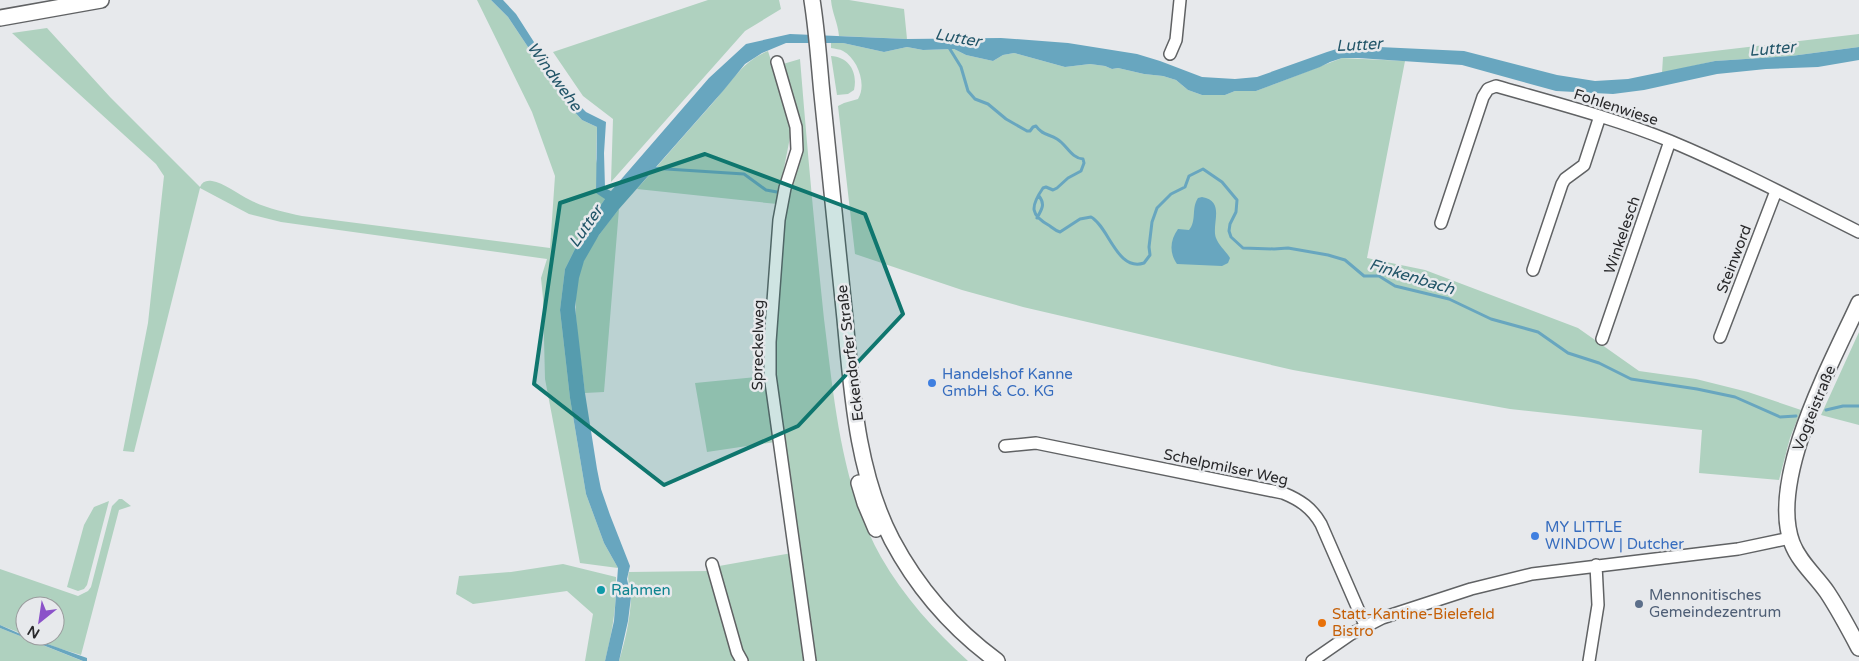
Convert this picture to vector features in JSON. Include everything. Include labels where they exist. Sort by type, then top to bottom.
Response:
[{"type":"main road","points":[[0,18],[101,0]]},
{"type":"main road","name":"Eckendorfer Straße","points":[[808,5],[852,391],[864,460],[875,499],[891,539],[917,583],[935,606],[957,629],[997,661]]},
{"type":"main road","name":"Eckendorfer Straße","points":[[814,62],[842,392],[858,479],[865,503],[882,544],[911,591],[948,634],[981,661]]},
{"type":"main road","name":"Vogteistraße","points":[[1859,303],[1815,400],[1799,441],[1787,502],[1790,538],[1802,562],[1832,600],[1859,648]]},
{"type":"street","points":[[1170,54],[1176,40],[1180,0]]},
{"type":"street","name":"Spreckelweg","points":[[777,62],[796,127],[797,150],[785,188],[779,220],[770,342],[770,375],[810,661]]},
{"type":"street","name":"Fohlenwiese","points":[[1441,224],[1483,97],[1488,89],[1496,86],[1600,116],[1670,141],[1859,232]]},
{"type":"street","points":[[1533,270],[1562,184],[1565,179],[1584,165],[1600,116]]},
{"type":"street","name":"Winkelesch","points":[[1602,339],[1670,141]]},
{"type":"street","name":"Steinword","points":[[1720,337],[1776,191]]},
{"type":"street","name":"Schelpmilser Weg","points":[[1005,446],[1036,443],[1283,493],[1296,499],[1315,513],[1366,625]]},
{"type":"street","points":[[1312,661],[1366,625],[1471,589],[1532,574],[1738,549],[1790,538]]},
{"type":"street","points":[[712,564],[737,652],[742,661]]},
{"type":"street","points":[[1589,661],[1598,605],[1596,565]]},
{"type":"street","points":[[1322,661],[1351,634]]},
{"type":"highlighted area","points":[[705,154],[865,214],[903,314],[798,426],[664,485],[534,384],[560,203]]},
{"type":"green space","points":[[477,0],[491,0],[508,17],[562,98],[582,120],[597,127],[596,159],[605,199],[587,225],[565,269],[560,310],[570,398],[586,494],[604,543],[618,568],[580,563],[545,379],[541,278],[547,259],[281,222],[249,214],[200,188],[134,452],[123,451],[148,323],[164,176],[156,164],[12,33],[47,28],[110,97],[200,187],[206,181],[216,182],[262,205],[302,216],[550,248],[555,176],[532,112]]},
{"type":"green space","points":[[708,0],[779,0],[781,9],[745,31],[611,182],[613,119],[583,96],[553,52]]},
{"type":"green space","points":[[831,0],[849,0],[904,9],[907,39],[839,36]]},
{"type":"green space","points":[[1859,34],[1859,47],[1791,56],[1715,61],[1662,73],[1663,57]]},
{"type":"green space","points":[[831,43],[843,43],[884,52],[907,47],[923,50],[954,49],[966,55],[993,61],[1003,55],[1014,53],[1065,67],[1090,64],[1163,76],[1176,80],[1188,90],[1202,95],[1225,95],[1235,91],[1256,91],[1342,58],[1405,61],[1367,258],[1425,270],[1578,328],[1639,371],[1696,379],[1748,392],[1801,410],[1790,438],[1779,480],[1699,473],[1702,430],[1510,409],[1293,370],[1023,307],[962,290],[855,254],[838,106],[858,99],[862,87],[857,66],[853,60],[842,50],[831,48]]},
{"type":"green space","points":[[768,51],[792,127],[777,204],[637,189],[736,74],[759,55]]},
{"type":"green space","points":[[831,56],[843,59],[851,67],[855,83],[854,90],[848,94],[837,95]]},
{"type":"green space","points":[[800,59],[824,319],[836,410],[848,471],[867,530],[890,572],[920,612],[968,661],[813,661],[773,396],[781,232],[789,190],[802,149],[783,64]]},
{"type":"green space","points":[[619,209],[604,392],[585,393],[577,326],[576,291],[584,260],[591,246]]},
{"type":"green space","points":[[1859,332],[1859,425],[1821,415]]},
{"type":"green space","points":[[767,376],[775,442],[707,452],[695,383]]},
{"type":"green space","points":[[119,499],[122,499],[131,506],[119,510],[81,655],[53,646],[65,646],[65,596],[15,596],[15,631],[0,625],[0,569],[78,596],[88,591],[91,587],[112,506]]},
{"type":"green space","points":[[109,501],[87,585],[84,589],[78,591],[67,587],[84,525],[94,507]]},
{"type":"green space","points":[[792,553],[807,661],[745,661],[719,566]]},
{"type":"green space","points":[[563,564],[616,577],[614,619],[605,661],[585,661],[593,614],[567,591],[473,604],[456,594],[459,576],[511,572]]},
{"type":"green space","points":[[708,571],[737,661],[619,661],[627,630],[630,607],[629,572]]},
{"type":"green space","points":[[0,628],[15,634],[15,646],[45,646],[83,661],[0,661]]},
{"type":"water","name":"Windwehe","points":[[491,0],[503,0],[516,14],[566,92],[586,112],[606,122],[604,153],[605,188],[611,191],[709,78],[746,44],[790,34],[907,39],[1001,38],[1068,43],[1137,54],[1202,77],[1235,79],[1257,77],[1343,47],[1358,46],[1464,51],[1557,75],[1595,81],[1628,79],[1715,61],[1791,56],[1859,47],[1859,60],[1818,67],[1766,69],[1717,74],[1644,90],[1613,94],[1556,91],[1462,65],[1342,58],[1256,91],[1235,91],[1225,95],[1202,95],[1188,90],[1176,80],[1163,76],[1090,64],[1065,67],[1014,53],[1003,55],[993,61],[966,55],[954,49],[923,50],[907,47],[884,52],[843,43],[786,43],[762,53],[745,64],[619,209],[599,235],[584,261],[579,278],[575,307],[585,393],[597,469],[601,489],[630,566],[627,579],[631,597],[619,661],[605,661],[614,621],[618,568],[604,543],[586,494],[570,398],[560,310],[565,269],[587,225],[605,199],[596,193],[597,127],[582,120],[562,98],[508,17]]},
{"type":"water","points":[[1198,198],[1209,199],[1216,208],[1216,238],[1230,258],[1228,263],[1222,266],[1177,264],[1174,260],[1172,242],[1175,233],[1178,229],[1189,230],[1193,223],[1196,202]]},
{"type":"water","points":[[0,625],[15,632],[15,634],[0,628]]},
{"type":"water","points":[[45,646],[53,646],[87,658],[87,661]]},
{"type":"waterway","name":"Finkenbach","points":[[948,46],[961,67],[968,91],[975,99],[988,104],[1006,119],[1027,131],[1036,126],[1043,133],[1054,137],[1072,154],[1083,159],[1084,163],[1081,171],[1068,178],[1053,190],[1046,187],[1043,188],[1034,205],[1034,210],[1039,218],[1057,231],[1060,232],[1080,219],[1091,217],[1097,222],[1120,255],[1127,261],[1135,264],[1144,263],[1150,255],[1152,222],[1157,208],[1171,194],[1185,187],[1189,176],[1203,169],[1222,182],[1237,200],[1236,212],[1229,231],[1231,237],[1243,248],[1288,248],[1345,260],[1364,276],[1379,276],[1395,286],[1449,299],[1491,319],[1538,332],[1568,353],[1599,363],[1631,379],[1735,397],[1780,417],[1796,416]]},
{"type":"waterway","points":[[651,168],[744,174],[766,190],[777,192]]},
{"type":"waterway","name":"Finkenbach","points":[[1037,218],[1042,205],[1039,196]]},
{"type":"waterway","name":"Finkenbach","points":[[1826,410],[1843,406],[1859,406]]},
{"type":"place","name":"Handelshof Kanne GmbH & Co. KG","points":[[932,383]]},
{"type":"place","name":"MY LITTLE WINDOW | Dutcher","points":[[1535,536]]},
{"type":"place","name":"Rahmen","points":[[601,590]]},
{"type":"place","name":"Mennonitisches Gemeindezentrum","points":[[1639,604]]},
{"type":"place","name":"Statt-Kantine-Bielefeld Bistro","points":[[1322,623]]},
{"type":"water label","name":"Lutter","points":[[958,37]]},
{"type":"water label","name":"Lutter","points":[[1359,44]]},
{"type":"water label","name":"Lutter","points":[[1772,48]]},
{"type":"water label","name":"Lutter","points":[[585,226]]}]
